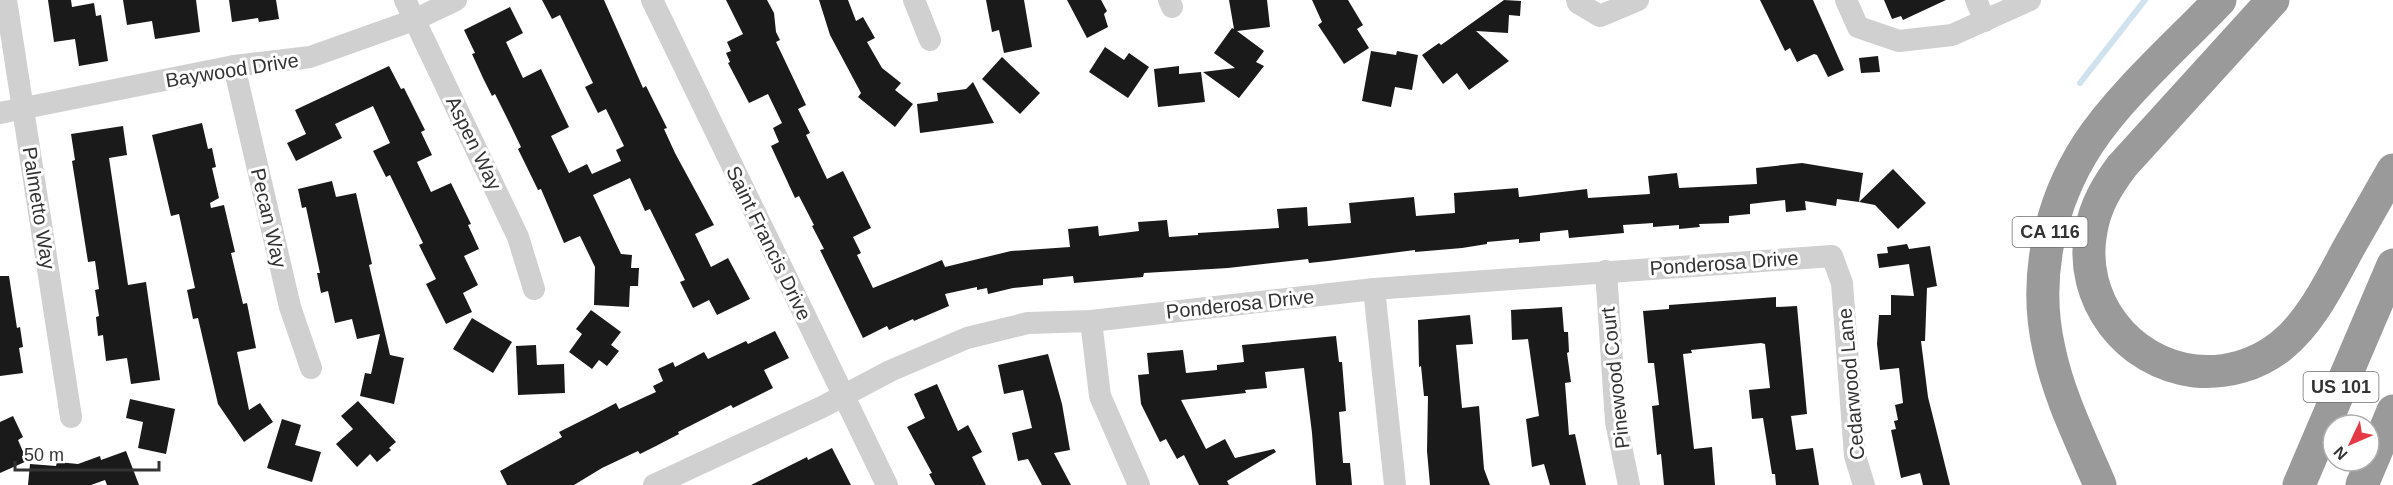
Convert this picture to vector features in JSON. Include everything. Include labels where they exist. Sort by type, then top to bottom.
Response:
[{"type":"highway","name":"CA 116","points":[[2100,485],[2059,388],[2048,347],[2043,284],[2050,232],[2067,182],[2088,144],[2128,96],[2220,0]]},
{"type":"highway","points":[[2273,0],[2122,166],[2104,192],[2091,231],[2089,261],[2095,291],[2108,318],[2137,348],[2154,359],[2183,369],[2223,370],[2244,366],[2262,358],[2287,340],[2307,317],[2393,170]]},
{"type":"highway","name":"US 101","points":[[2299,485],[2393,265]]},
{"type":"highway","name":"US 101","points":[[2362,485],[2393,411]]},
{"type":"street","name":"Palmetto Way","points":[[6,0],[71,417]]},
{"type":"street","name":"Baywood Drive","points":[[0,112],[234,66],[310,57],[410,10],[456,0]]},
{"type":"street","name":"Saint Francis Drive","points":[[652,0],[887,485]]},
{"type":"street","points":[[914,0],[930,40]]},
{"type":"street","points":[[1577,0],[1578,3],[1600,16],[1638,0]]},
{"type":"street","points":[[1846,0],[1858,27],[1899,41],[1952,35],[2030,0]]},
{"type":"street","points":[[1976,0],[1985,21]]},
{"type":"street","name":"Aspen Way","points":[[410,10],[518,237],[534,289]]},
{"type":"street","name":"Pecan Way","points":[[234,66],[290,307],[311,368]]},
{"type":"street","name":"Ponderosa Drive","points":[[654,485],[812,412],[890,371],[967,338],[1028,323],[1091,321],[1374,289],[1832,256],[1842,283]]},
{"type":"street","name":"Pinewood Court","points":[[1605,271],[1616,422],[1629,485]]},
{"type":"street","name":"Cedarwood Lane","points":[[1842,283],[1855,456],[1864,485]]},
{"type":"street","points":[[1374,289],[1390,459],[1395,485]]},
{"type":"street","points":[[1091,321],[1100,396],[1140,485]]},
{"type":"building","points":[[48,0],[71,0],[72,7],[94,3],[96,16],[101,15],[108,61],[79,66],[75,39],[54,42]]},
{"type":"building","points":[[123,0],[196,0],[200,32],[155,39],[152,21],[127,25]]},
{"type":"building","points":[[229,0],[276,0],[279,19],[259,22],[258,18],[232,22]]},
{"type":"building","points":[[542,0],[604,0],[643,88],[646,86],[667,128],[664,129],[675,153],[714,225],[695,234],[711,267],[728,258],[750,299],[717,315],[709,300],[693,308],[680,282],[685,280],[650,209],[645,211],[630,178],[593,195],[621,254],[632,255],[631,268],[639,268],[638,286],[630,286],[629,307],[594,305],[595,267],[580,236],[564,243],[541,189],[538,190],[518,149],[521,147],[507,118],[495,94],[492,96],[483,78],[464,30],[510,7],[523,33],[506,42],[523,78],[541,69],[569,127],[551,136],[569,173],[587,164],[592,174],[621,161],[616,150],[624,146],[606,109],[598,113],[585,87],[593,83],[560,15],[552,19]]},
{"type":"building","points":[[726,0],[767,0],[774,13],[776,32],[780,40],[776,42],[806,105],[798,109],[810,133],[806,135],[827,179],[843,171],[871,228],[853,237],[861,253],[857,255],[873,288],[942,260],[945,267],[1011,251],[1070,247],[1068,229],[1098,226],[1099,236],[1139,231],[1138,222],[1167,220],[1169,237],[1279,228],[1277,209],[1307,207],[1308,226],[1351,223],[1349,203],[1414,197],[1416,216],[1455,213],[1454,193],[1518,188],[1519,197],[1587,189],[1588,198],[1650,194],[1648,176],[1677,173],[1679,188],[1757,184],[1756,168],[1802,163],[1863,173],[1859,202],[1837,199],[1836,206],[1805,201],[1806,210],[1786,212],[1785,200],[1750,204],[1750,214],[1729,216],[1729,223],[1699,224],[1700,227],[1679,229],[1679,225],[1653,227],[1653,223],[1623,225],[1624,233],[1569,238],[1568,230],[1540,233],[1540,241],[1519,243],[1519,239],[1487,242],[1487,244],[1462,248],[1415,252],[1415,250],[1309,263],[1308,259],[1228,268],[1144,273],[1143,277],[1074,283],[1073,276],[1043,279],[1043,285],[1013,288],[988,294],[987,288],[977,290],[977,287],[945,294],[949,306],[889,330],[887,326],[863,338],[820,250],[824,249],[812,226],[814,225],[799,196],[795,198],[771,146],[779,142],[773,128],[782,123],[768,94],[749,103],[728,63],[730,62],[726,53],[731,51],[727,42],[743,34]]},
{"type":"building","points":[[819,0],[848,0],[856,21],[863,17],[875,38],[867,42],[882,68],[901,83],[895,90],[913,104],[895,127],[858,97],[861,93],[830,35]]},
{"type":"building","points":[[986,0],[1024,0],[1032,47],[1004,53],[999,30],[992,32]]},
{"type":"building","points":[[1067,0],[1101,0],[1107,11],[1104,14],[1108,27],[1087,38]]},
{"type":"building","points":[[1229,0],[1267,0],[1270,27],[1237,31],[1264,51],[1256,62],[1264,66],[1239,98],[1203,72],[1235,68],[1214,53],[1232,28],[1234,29]]},
{"type":"building","points":[[1312,0],[1348,0],[1363,25],[1357,29],[1369,48],[1344,64],[1318,25],[1322,22]]},
{"type":"building","points":[[1504,0],[1521,1],[1520,16],[1509,15],[1508,33],[1476,31],[1509,61],[1469,90],[1457,73],[1443,84],[1422,55],[1439,43],[1441,45]]},
{"type":"building","points":[[1760,0],[1813,0],[1844,70],[1828,77],[1817,55],[1814,54],[1797,62],[1790,48],[1785,51]]},
{"type":"building","points":[[1884,0],[1946,0],[1903,20],[1901,16],[1892,19]]},
{"type":"building","points":[[1105,47],[1124,60],[1129,53],[1149,67],[1128,98],[1089,72]]},
{"type":"building","points":[[1371,51],[1396,55],[1397,51],[1418,55],[1412,90],[1395,87],[1391,107],[1362,101]]},
{"type":"building","points":[[1878,56],[1880,72],[1861,73],[1859,58]]},
{"type":"building","points":[[1002,57],[1040,93],[1020,114],[982,79]]},
{"type":"building","points":[[389,66],[401,89],[404,88],[425,130],[421,132],[432,155],[417,162],[431,192],[451,183],[471,224],[468,225],[479,249],[464,256],[478,285],[463,293],[472,312],[446,324],[426,284],[436,279],[419,245],[423,243],[390,175],[386,177],[373,151],[390,143],[373,106],[335,124],[342,138],[296,161],[287,143],[306,134],[295,110]]},
{"type":"building","points":[[1179,66],[1179,74],[1201,72],[1205,102],[1158,107],[1154,69]]},
{"type":"building","points":[[973,82],[994,123],[920,133],[917,104],[938,101],[937,93],[966,89]]},
{"type":"building","points":[[202,123],[208,149],[212,148],[216,167],[212,168],[219,198],[210,203],[211,208],[224,205],[235,252],[231,253],[243,304],[247,303],[256,348],[237,352],[249,410],[260,403],[273,422],[244,442],[218,404],[198,318],[193,319],[187,290],[195,288],[179,214],[171,216],[152,135]]},
{"type":"building","points":[[123,126],[127,155],[109,158],[128,285],[146,282],[160,380],[131,384],[127,358],[106,361],[103,335],[98,336],[96,317],[99,316],[95,290],[99,289],[95,261],[88,262],[72,161],[75,160],[71,134]]},
{"type":"building","points":[[1893,169],[1926,203],[1898,229],[1875,205],[1859,202]]},
{"type":"building","points":[[332,181],[336,197],[356,193],[372,264],[369,265],[390,355],[404,358],[394,404],[360,396],[365,373],[371,374],[380,334],[357,339],[352,319],[335,323],[328,291],[321,293],[317,273],[320,273],[306,207],[302,208],[298,189]]},
{"type":"building","points":[[1907,244],[1909,249],[1930,246],[1937,286],[1927,288],[1925,341],[1921,341],[1928,397],[1950,485],[1923,485],[1920,473],[1901,478],[1891,430],[1896,429],[1894,421],[1898,420],[1895,405],[1903,403],[1899,368],[1880,370],[1877,344],[1879,315],[1891,315],[1891,295],[1914,296],[1909,264],[1879,268],[1877,254],[1888,253],[1887,247]]},
{"type":"building","points":[[0,276],[9,276],[17,328],[20,327],[23,347],[19,348],[23,373],[0,376]]},
{"type":"building","points":[[1776,297],[1776,307],[1797,306],[1807,414],[1791,416],[1796,450],[1813,448],[1819,485],[1776,485],[1775,474],[1772,474],[1763,418],[1752,419],[1749,390],[1770,388],[1765,344],[1761,343],[1691,350],[1692,353],[1683,354],[1694,449],[1712,447],[1715,485],[1664,485],[1661,454],[1657,455],[1652,406],[1659,405],[1654,363],[1648,363],[1643,311],[1669,309],[1669,305]]},
{"type":"building","points":[[1562,307],[1564,332],[1568,332],[1569,352],[1567,353],[1571,382],[1565,383],[1569,435],[1575,434],[1586,485],[1550,485],[1544,464],[1532,467],[1526,419],[1539,416],[1528,339],[1512,340],[1511,310]]},
{"type":"building","points":[[591,310],[621,332],[611,345],[619,351],[607,366],[599,360],[592,369],[569,352],[582,334],[576,329]]},
{"type":"building","points":[[1470,315],[1473,344],[1456,345],[1462,408],[1479,406],[1484,469],[1490,485],[1430,485],[1427,451],[1428,396],[1424,396],[1421,366],[1419,367],[1418,320]]},
{"type":"building","points":[[472,318],[512,342],[493,373],[453,349]]},
{"type":"building","points":[[775,331],[789,358],[764,370],[773,388],[733,408],[731,405],[656,446],[640,454],[638,451],[602,468],[574,485],[507,485],[500,471],[562,437],[559,432],[616,403],[619,409],[656,392],[653,386],[663,381],[658,369],[673,362],[675,367],[704,352],[708,359],[746,341],[748,344]]},
{"type":"building","points":[[1336,336],[1339,362],[1342,362],[1346,411],[1339,412],[1343,463],[1350,463],[1352,485],[1316,485],[1304,368],[1265,372],[1267,388],[1245,390],[1246,393],[1181,400],[1206,449],[1225,439],[1235,458],[1274,449],[1276,452],[1227,481],[1229,485],[1199,485],[1184,455],[1177,459],[1166,439],[1160,442],[1141,404],[1138,375],[1149,374],[1147,353],[1183,350],[1186,373],[1217,370],[1217,365],[1244,362],[1242,345]]},
{"type":"building","points":[[536,345],[537,365],[564,364],[565,393],[518,395],[516,346]]},
{"type":"building","points":[[1048,354],[1062,404],[1070,450],[1054,453],[1071,485],[1042,485],[1028,459],[1018,461],[1012,433],[1032,428],[1023,390],[1004,394],[998,365]]},
{"type":"building","points":[[937,384],[958,431],[968,425],[982,452],[972,457],[986,485],[935,485],[929,474],[932,473],[907,427],[925,418],[914,394]]},
{"type":"building","points":[[130,399],[175,409],[166,454],[138,448],[143,422],[126,418]]},
{"type":"building","points":[[358,401],[396,442],[389,448],[391,450],[377,462],[370,454],[357,467],[336,444],[353,429],[341,416]]},
{"type":"building","points":[[13,416],[23,437],[18,440],[27,461],[0,473],[0,422]]},
{"type":"building","points":[[282,419],[301,425],[295,445],[321,452],[312,482],[267,468]]},
{"type":"building","points":[[832,448],[851,485],[751,485],[807,457],[808,460]]},
{"type":"building","points":[[126,451],[139,485],[107,485],[105,480],[91,485],[28,485],[30,464],[56,466],[57,462],[78,464],[100,456],[101,460]]},
{"type":"waterway","points":[[2080,83],[2145,0]]}]
